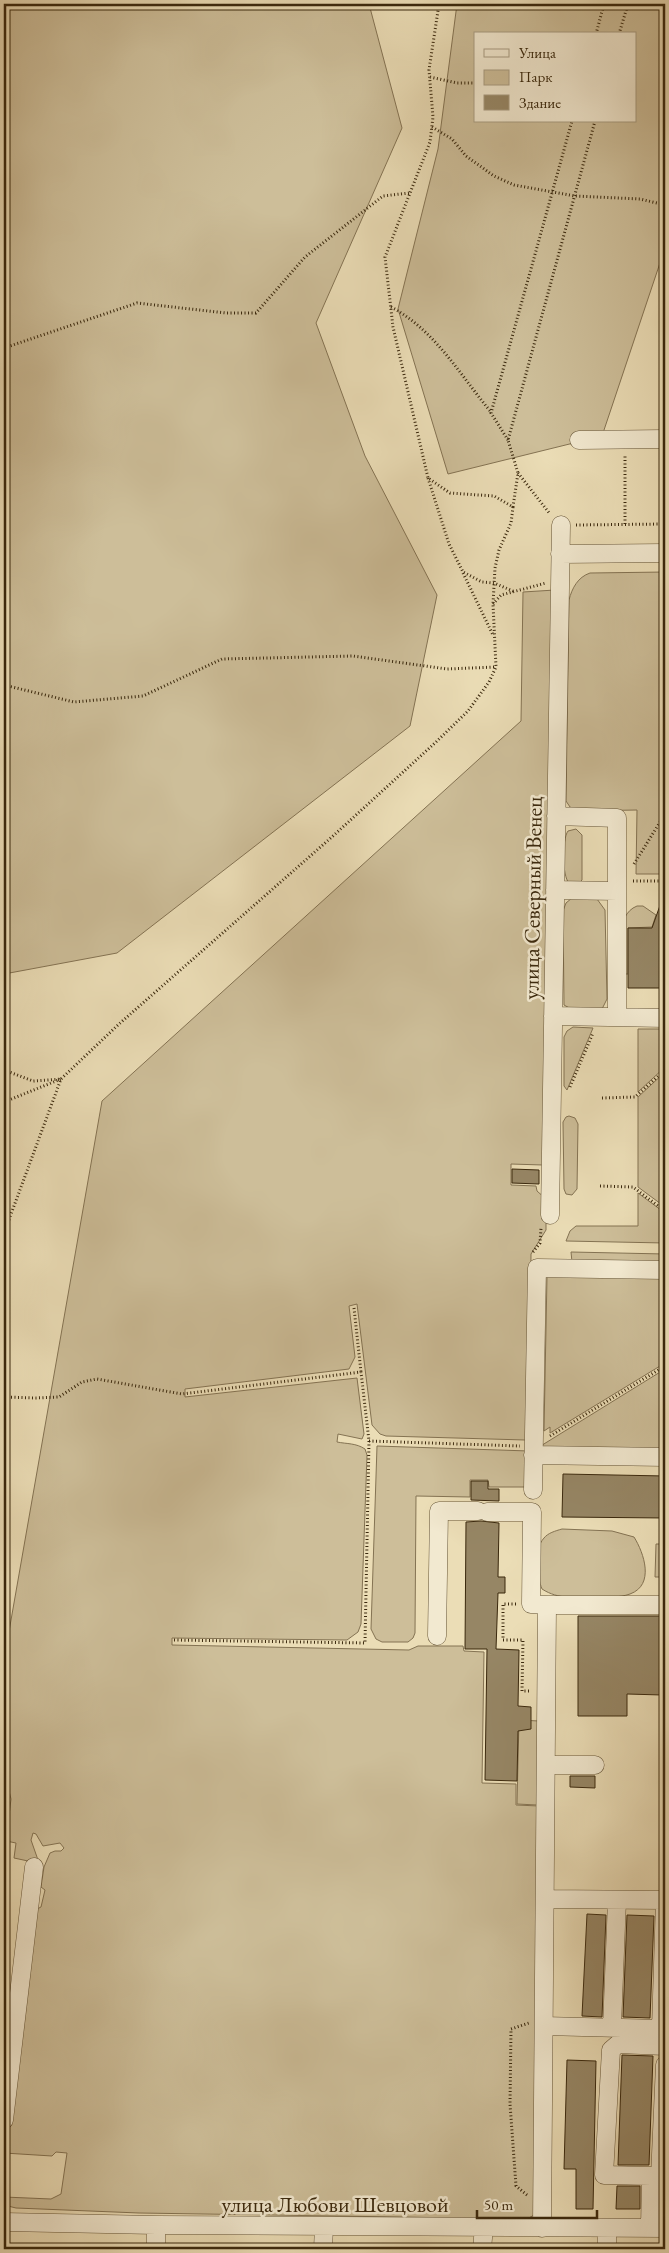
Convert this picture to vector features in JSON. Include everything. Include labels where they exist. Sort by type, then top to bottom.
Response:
[{"type":"street","points":[[579,440],[665,439]]},
{"type":"street","name":"улица Северный Венец","points":[[550,1215],[561,525]]},
{"type":"street","points":[[560,554],[665,553]]},
{"type":"street","points":[[556,816],[618,818],[617,1017]]},
{"type":"street","points":[[555,890],[619,885]]},
{"type":"street","points":[[553,1016],[665,1018]]},
{"type":"street","points":[[532,1490],[538,1446],[537,1268],[665,1270]]},
{"type":"street","points":[[538,1446],[665,1457]]},
{"type":"street","points":[[437,1636],[438,1510],[532,1512],[547,1692],[542,2228]]},
{"type":"street","points":[[539,1604],[665,1605]]},
{"type":"street","points":[[546,1765],[594,1765]]},
{"type":"street","points":[[4,2120],[34,1866]]},
{"type":"street","points":[[544,2023],[661,2028],[665,1900],[545,1899]]},
{"type":"street","points":[[612,2027],[617,1900]]},
{"type":"street","points":[[659,2176],[604,2175],[611,2050],[618,2044],[665,2046]]},
{"type":"street","points":[[657,2228],[665,2065]]},
{"type":"street","name":"улица Любови Шевцовой","points":[[4,2222],[156,2225],[657,2228]]},
{"type":"street","points":[[156,2225],[156,2249]]},
{"type":"street","points":[[323,2249],[324,2226]]},
{"type":"street","points":[[482,2249],[484,2227]]},
{"type":"street","points":[[607,2228],[607,2249]]},
{"type":"path","points":[[439,4],[430,77],[433,117],[430,142],[385,257],[393,327],[428,478],[449,544],[495,638]]},
{"type":"path","points":[[597,32],[604,4]]},
{"type":"path","points":[[621,32],[628,4]]},
{"type":"path","points":[[430,77],[457,83],[474,83]]},
{"type":"path","points":[[491,412],[572,122]]},
{"type":"path","points":[[508,440],[595,122]]},
{"type":"path","points":[[432,127],[452,139],[466,156],[494,176],[514,185],[575,196],[640,199],[665,204]]},
{"type":"path","points":[[4,348],[137,303],[226,313],[256,313],[305,257],[383,196],[410,193]]},
{"type":"path","points":[[391,307],[409,316],[419,324],[491,412],[508,440],[518,473],[558,525],[665,524]]},
{"type":"path","points":[[625,524],[626,439]]},
{"type":"path","points":[[4,1102],[61,1079],[118,1024],[326,842],[468,711],[489,682],[496,667],[493,604],[495,568],[499,550],[511,522],[518,473]]},
{"type":"path","points":[[428,478],[450,494],[494,496],[513,507]]},
{"type":"path","points":[[463,572],[482,582],[494,583],[515,592]]},
{"type":"path","points":[[493,604],[501,595],[540,583],[560,582]]},
{"type":"path","points":[[4,685],[74,702],[142,696],[222,659],[353,656],[447,669],[496,667]]},
{"type":"path","points":[[619,885],[665,814]]},
{"type":"path","points":[[619,885],[665,881]]},
{"type":"path","points":[[568,1090],[599,1017]]},
{"type":"path","points":[[4,1070],[33,1081],[61,1079]]},
{"type":"path","points":[[602,1098],[635,1097],[665,1070]]},
{"type":"path","points":[[4,1233],[61,1079]]},
{"type":"path","points":[[600,1186],[634,1187],[665,1211]]},
{"type":"path","points":[[173,1640],[365,1642],[369,1441],[354,1308]]},
{"type":"path","points":[[369,1441],[538,1446],[665,1366]]},
{"type":"path","points":[[4,1397],[59,1397],[82,1382],[96,1380],[182,1394],[361,1372]]},
{"type":"path","points":[[539,1604],[503,1604],[503,1640],[523,1640],[522,1691],[547,1692]]},
{"type":"path","points":[[542,2205],[516,2186],[510,2104],[511,2028],[544,2023]]},
{"type":"green space","points":[[4,4],[369,4],[402,128],[316,323],[365,456],[437,595],[410,726],[117,953],[4,974]]},
{"type":"green space","points":[[457,4],[665,4],[665,248],[602,436],[448,474],[398,309],[438,149]]},
{"type":"green space","points":[[665,572],[665,874],[636,874],[637,810],[577,811],[570,807],[566,801],[569,600],[576,584],[582,577],[590,573]]},
{"type":"green space","points":[[555,590],[543,1165],[511,1164],[511,1185],[536,1186],[537,1191],[546,1199],[546,1230],[531,1254],[529,1436],[525,1440],[386,1436],[380,1434],[372,1425],[357,1304],[349,1306],[355,1357],[349,1369],[185,1389],[185,1397],[357,1378],[364,1434],[362,1439],[338,1434],[337,1442],[362,1447],[367,1455],[361,1624],[358,1632],[347,1640],[172,1638],[172,1645],[409,1650],[418,1646],[463,1646],[464,1651],[484,1652],[482,1783],[516,1784],[516,1805],[539,1806],[534,2215],[527,2219],[139,2213],[16,2208],[4,2205],[4,2197],[51,2199],[61,2194],[67,2153],[56,2152],[52,2156],[4,2153],[4,2132],[35,1910],[41,1907],[45,1890],[41,1887],[44,1867],[50,1853],[61,1851],[64,1848],[60,1843],[43,1846],[36,1834],[33,1833],[31,1840],[38,1860],[28,1861],[14,1858],[16,1843],[6,1841],[11,1799],[4,1771],[4,1660],[102,1101],[521,721],[523,592]]},
{"type":"green space","points":[[576,829],[582,835],[582,880],[569,883],[565,873],[564,849],[568,831]]},
{"type":"green space","points":[[572,898],[597,899],[605,910],[607,999],[602,1009],[575,1011],[564,1005],[563,911],[566,903]]},
{"type":"green space","points":[[637,906],[643,906],[656,915],[652,927],[628,928],[628,974],[621,974],[620,936],[622,926],[630,911]]},
{"type":"green space","points":[[573,1027],[593,1028],[567,1090],[564,1086],[564,1037],[567,1031]]},
{"type":"green space","points":[[638,1029],[665,1029],[665,1067],[638,1092]]},
{"type":"green space","points":[[665,1072],[665,1207],[638,1187],[638,1097]]},
{"type":"green space","points":[[569,1116],[575,1118],[578,1124],[577,1189],[572,1195],[566,1194],[564,1189],[563,1122]]},
{"type":"green space","points":[[638,1193],[665,1213],[665,1243],[566,1241],[570,1231],[576,1226],[638,1226]]},
{"type":"green space","points":[[571,1252],[665,1254],[665,1264],[572,1262]]},
{"type":"green space","points":[[665,1275],[665,1363],[550,1433],[550,1427],[544,1431],[547,1276]]},
{"type":"green space","points":[[665,1369],[665,1449],[539,1447]]},
{"type":"green space","points":[[377,1446],[529,1451],[527,1487],[489,1487],[488,1480],[470,1480],[470,1497],[416,1496],[415,1633],[408,1642],[382,1642],[376,1639],[371,1629]]},
{"type":"green space","points":[[562,1529],[612,1531],[634,1537],[644,1560],[645,1576],[643,1584],[638,1590],[630,1594],[612,1597],[567,1597],[548,1593],[542,1589],[538,1570],[538,1549],[546,1536]]},
{"type":"green space","points":[[656,1544],[665,1544],[665,1577],[655,1577]]},
{"type":"green space","points":[[519,1720],[539,1721],[537,1805],[517,1804]]},
{"type":"building","points":[[663,897],[665,897],[665,988],[628,988],[628,928],[652,928]]},
{"type":"building","points":[[512,1169],[539,1170],[539,1184],[512,1183]]},
{"type":"building","points":[[563,1474],[665,1476],[665,1518],[562,1517]]},
{"type":"building","points":[[471,1481],[488,1481],[488,1489],[499,1489],[499,1501],[471,1500]]},
{"type":"building","points":[[466,1522],[499,1523],[498,1577],[505,1577],[505,1593],[498,1593],[496,1649],[519,1650],[518,1706],[531,1707],[531,1729],[518,1731],[517,1781],[485,1780],[487,1649],[465,1649]]},
{"type":"building","points":[[578,1616],[665,1616],[665,1682],[662,1682],[662,1695],[627,1694],[627,1716],[578,1716]]},
{"type":"building","points":[[570,1776],[595,1776],[595,1788],[570,1787]]},
{"type":"building","points":[[587,1914],[606,1915],[602,2017],[582,2016]]},
{"type":"building","points":[[627,1915],[654,1916],[650,2018],[623,2017]]},
{"type":"building","points":[[622,2055],[653,2056],[649,2165],[618,2165]]},
{"type":"building","points":[[567,2060],[596,2061],[593,2209],[576,2209],[576,2169],[564,2169]]},
{"type":"building","points":[[617,2186],[640,2186],[640,2209],[616,2209]]}]
